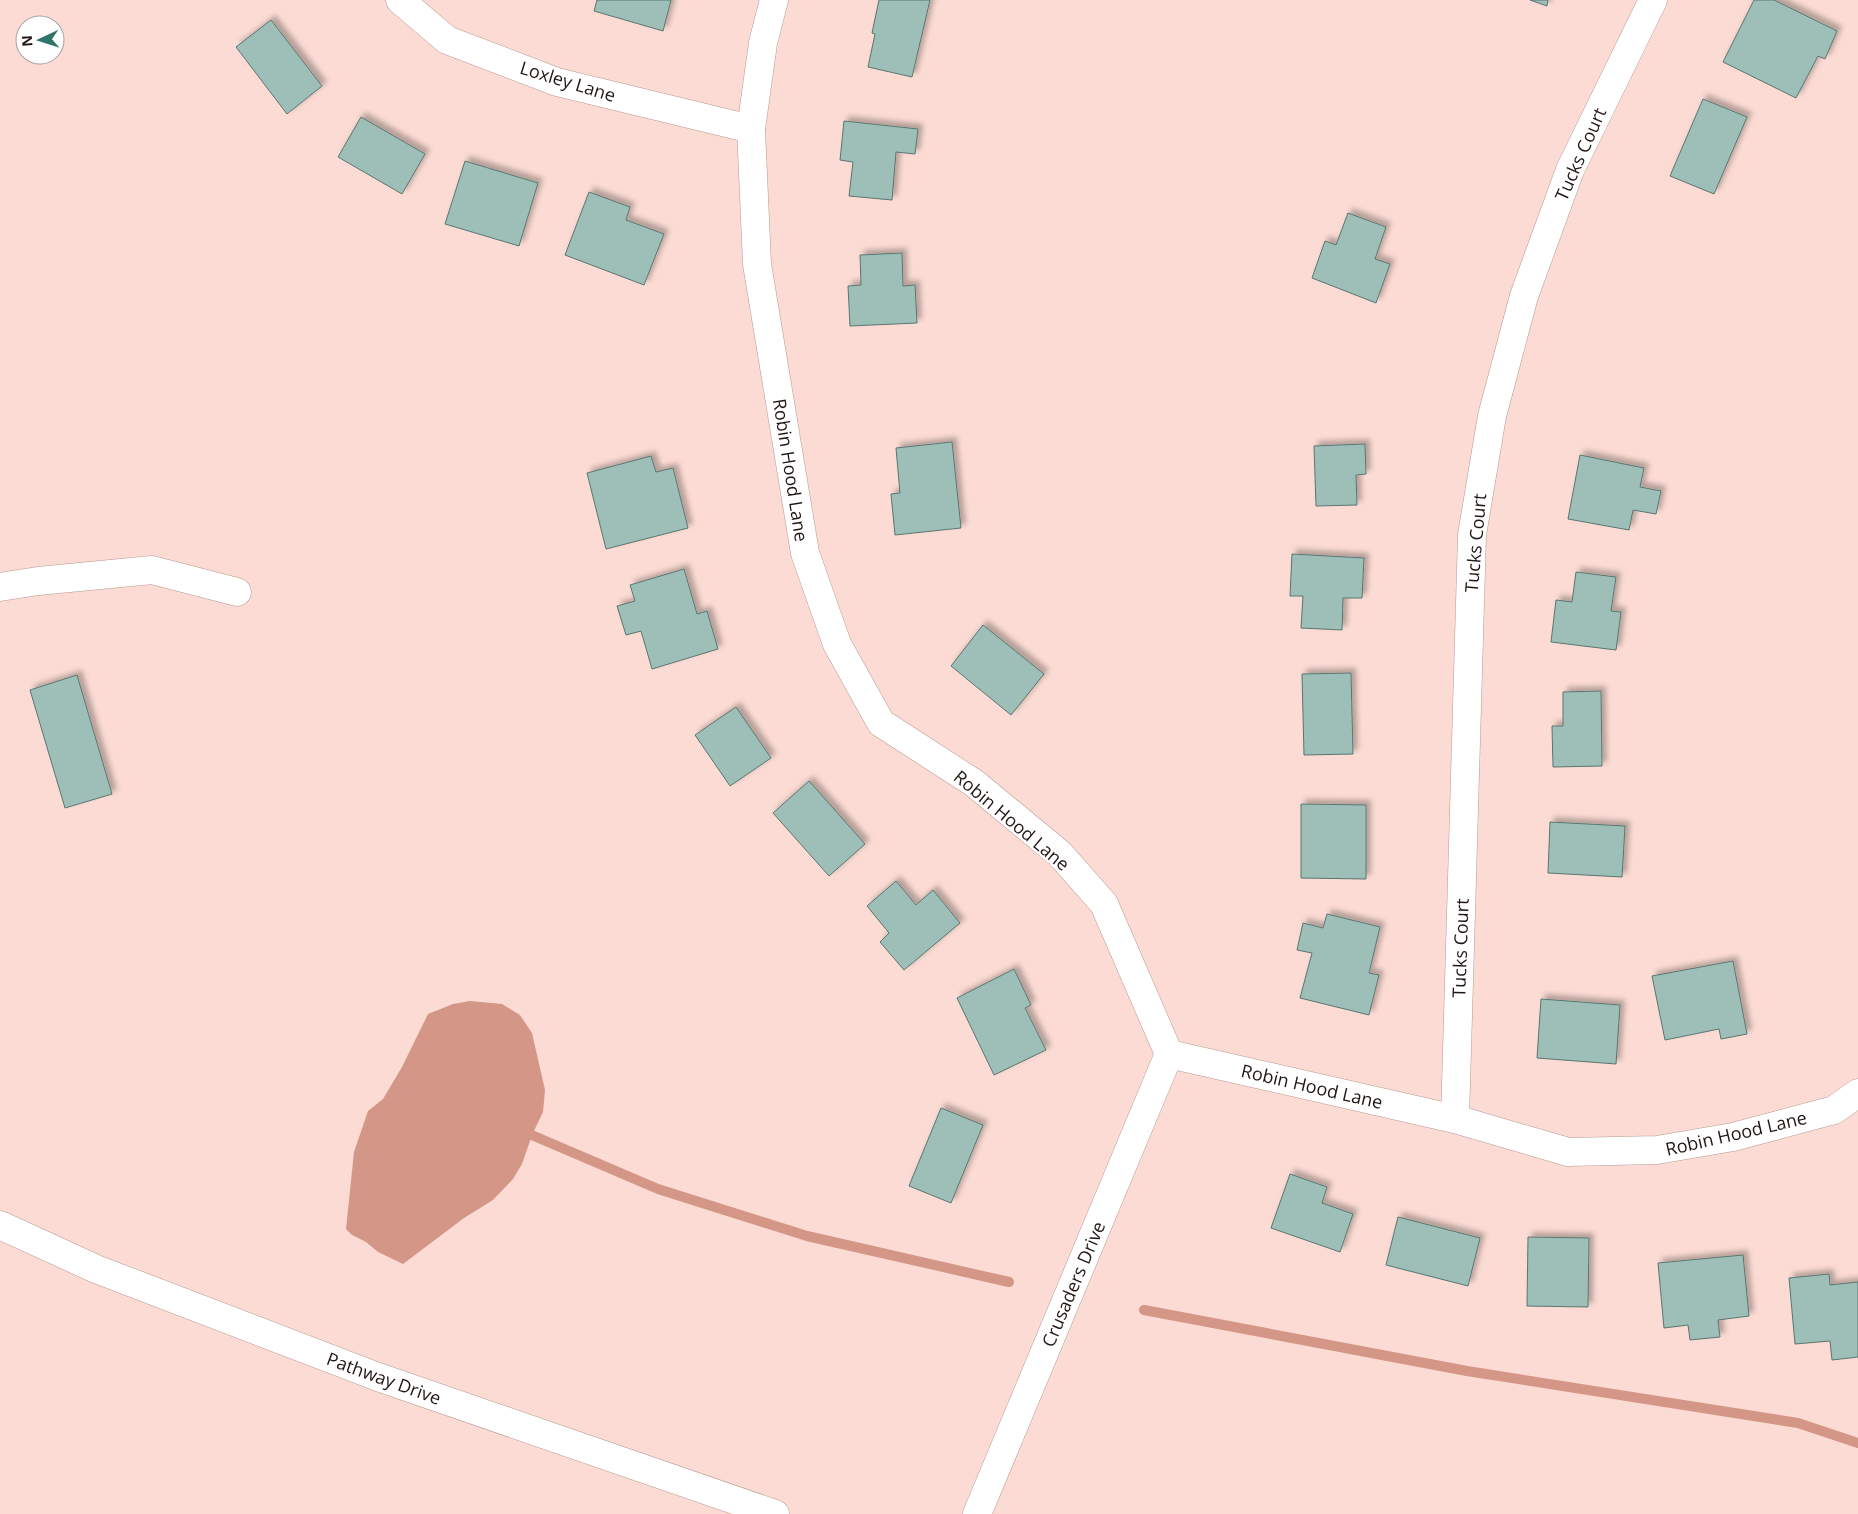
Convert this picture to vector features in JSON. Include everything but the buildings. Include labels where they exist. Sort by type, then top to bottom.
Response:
[{"type":"street","name":"Loxley Lane","points":[[400,0],[447,40],[557,82],[750,129]]},
{"type":"street","name":"Robin Hood Lane","points":[[774,0],[763,43],[750,129],[757,264],[805,553],[837,644],[881,723],[974,783],[1060,854],[1104,904],[1169,1054],[1455,1119],[1568,1152],[1657,1150],[1733,1137],[1834,1110],[1858,1093]]},
{"type":"street","name":"Tucks Court","points":[[1455,1119],[1472,535],[1490,425],[1524,296],[1570,170],[1653,0]]},
{"type":"street","points":[[0,587],[38,581],[152,570],[237,592]]},
{"type":"street","name":"Crusaders Drive","points":[[977,1514],[1169,1054]]},
{"type":"street","name":"Pathway Drive","points":[[0,1225],[96,1269],[378,1377],[775,1514]]},
{"type":"shaded area","points":[[470,1001],[502,1004],[520,1015],[532,1033],[545,1090],[543,1112],[532,1135],[522,1164],[513,1179],[493,1200],[464,1218],[403,1264],[378,1252],[346,1229],[354,1152],[368,1111],[383,1099],[402,1067],[428,1014],[453,1004]]},
{"type":"waterway","points":[[520,1130],[658,1189],[807,1236],[1009,1282]]},
{"type":"waterway","points":[[1144,1310],[1467,1371],[1798,1423],[1858,1443]]}]
